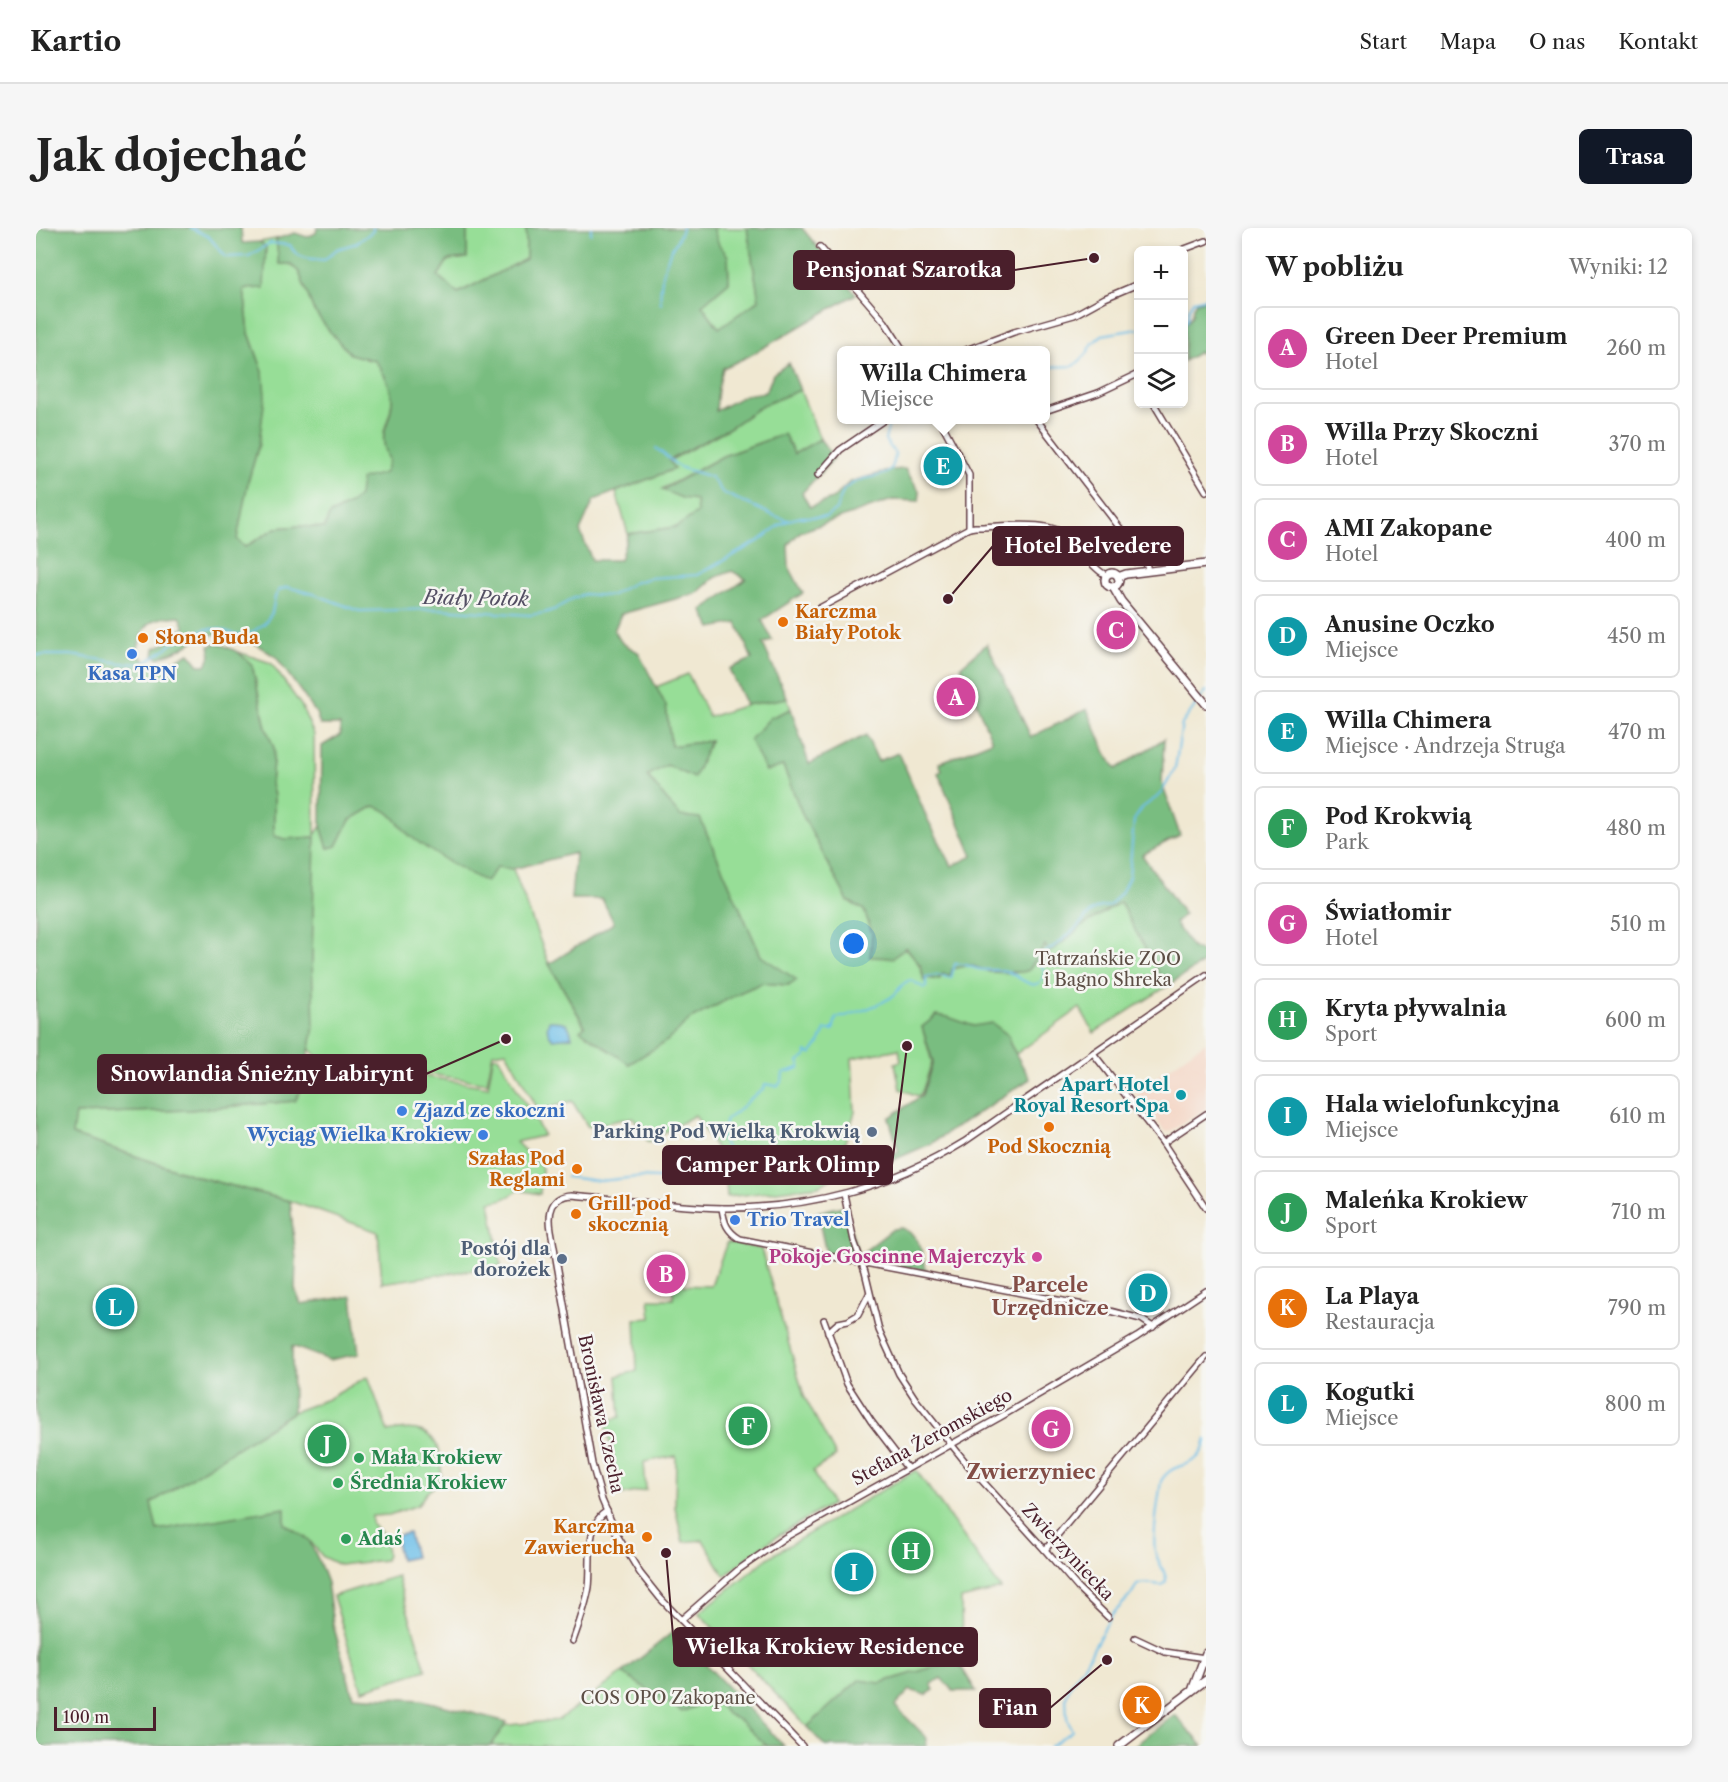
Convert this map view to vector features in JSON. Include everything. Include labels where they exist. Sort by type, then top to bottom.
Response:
[{"type":"street","points":[[1188,248],[1206,241]]},
{"type":"street","points":[[820,247],[885,322],[900,346]]},
{"type":"street","points":[[979,346],[1014,332],[1074,315],[1134,286]]},
{"type":"street","points":[[1050,409],[1098,393],[1134,376]]},
{"type":"street","points":[[1156,408],[1206,491]]},
{"type":"street","points":[[818,475],[840,450],[878,424]]},
{"type":"street","points":[[942,424],[969,475],[969,528]]},
{"type":"street","points":[[1040,424],[1146,562],[1148,571]]},
{"type":"street","points":[[816,610],[969,528],[1042,526],[1057,529],[1069,537],[1095,568],[1107,576]]},
{"type":"street","points":[[1118,578],[1148,571],[1206,564]]},
{"type":"street","points":[[1107,576],[1112,574],[1118,578]]},
{"type":"street","points":[[1107,576],[1107,584],[1113,587],[1121,601],[1205,702]]},
{"type":"street","points":[[1113,587],[1118,584],[1118,578]]},
{"type":"street","points":[[1153,1327],[1141,1319],[1094,1307],[740,1239],[730,1233],[724,1223],[722,1208],[778,1206],[844,1194],[898,1176],[953,1149],[1206,975]]},
{"type":"street","points":[[1093,1053],[1163,1143],[1206,1208]]},
{"type":"street","points":[[1163,1143],[1206,1114]]},
{"type":"street","name":"Zwierzyniecka","points":[[844,1194],[854,1241],[879,1330],[899,1374],[916,1400],[967,1464],[1078,1588],[1108,1617]]},
{"type":"street","name":"Bronisława Czecha","points":[[722,1208],[572,1195],[558,1199],[551,1209],[551,1230],[589,1452],[596,1483],[620,1539],[640,1573],[681,1620],[802,1746]]},
{"type":"street","name":"Stefana Żeromskiego","points":[[681,1620],[758,1555],[784,1538],[1153,1327],[1206,1291]]},
{"type":"street","points":[[828,1332],[838,1323],[848,1321],[858,1315],[870,1293]]},
{"type":"street","points":[[824,1320],[847,1384],[871,1421],[907,1468]]},
{"type":"street","points":[[1045,1550],[1206,1356]]},
{"type":"street","points":[[573,1641],[589,1587],[591,1544],[595,1525],[600,1515],[607,1511]]},
{"type":"street","points":[[1135,1638],[1165,1652],[1205,1656],[1192,1690]]},
{"type":"street","points":[[1119,1746],[1206,1680]]},
{"type":"shaded area","points":[[1206,1042],[1206,1109],[1169,1132],[1165,1131],[1135,1092]]},
{"type":"green space","points":[[36,228],[241,228],[242,243],[260,242],[266,247],[264,288],[244,289],[249,333],[263,372],[265,396],[259,444],[248,482],[237,539],[245,547],[276,528],[300,526],[324,528],[330,514],[350,504],[359,496],[361,479],[385,473],[389,460],[385,449],[384,434],[392,400],[384,375],[376,361],[350,354],[314,311],[299,272],[290,264],[279,264],[276,239],[295,233],[307,237],[316,233],[317,228],[467,228],[467,258],[448,260],[438,276],[458,293],[526,259],[526,228],[713,228],[719,245],[728,256],[729,282],[702,305],[719,328],[759,300],[747,228],[802,228],[856,294],[749,356],[723,368],[716,411],[745,395],[766,392],[773,374],[789,363],[800,390],[763,405],[729,428],[669,460],[674,469],[594,500],[580,531],[592,560],[620,560],[628,534],[676,527],[697,513],[696,500],[682,498],[662,490],[723,456],[784,434],[794,454],[820,439],[834,458],[802,493],[810,507],[832,499],[850,482],[892,470],[905,469],[920,492],[919,501],[892,500],[800,532],[788,545],[789,567],[803,593],[762,620],[772,640],[763,644],[787,698],[746,705],[729,669],[752,659],[737,623],[711,628],[702,610],[746,579],[732,571],[714,578],[697,593],[621,614],[614,631],[622,643],[638,652],[666,706],[671,746],[710,741],[694,778],[667,765],[647,776],[680,816],[700,818],[761,956],[797,980],[788,985],[762,983],[741,992],[689,1020],[667,1041],[629,1064],[580,1030],[585,1026],[549,964],[614,923],[602,899],[571,899],[575,853],[513,869],[497,867],[486,882],[426,848],[409,835],[391,814],[374,806],[350,820],[337,846],[328,848],[321,826],[322,746],[340,735],[340,725],[320,725],[316,713],[276,657],[254,643],[252,636],[235,638],[220,634],[203,635],[159,658],[154,656],[155,648],[170,641],[185,628],[180,616],[155,620],[142,634],[137,652],[150,664],[156,666],[168,664],[189,653],[199,665],[206,665],[211,655],[209,646],[218,643],[238,652],[252,665],[266,728],[274,748],[271,784],[274,796],[274,836],[285,839],[315,837],[312,957],[314,1027],[301,1090],[295,1101],[189,1110],[75,1114],[72,1135],[198,1177],[290,1201],[296,1260],[295,1289],[301,1304],[352,1296],[359,1354],[329,1360],[292,1346],[293,1412],[151,1503],[157,1530],[285,1508],[285,1524],[309,1540],[327,1583],[333,1624],[353,1696],[422,1700],[507,1722],[491,1746],[36,1746]]},
{"type":"green space","points":[[467,228],[526,228],[526,259],[458,293],[438,276],[448,260],[467,258]]},
{"type":"green space","points":[[713,228],[747,228],[759,300],[719,328],[702,305],[729,282],[728,256],[718,245]]},
{"type":"green space","points":[[276,239],[279,264],[290,264],[299,272],[314,311],[365,359],[376,361],[387,380],[392,400],[384,441],[389,460],[385,473],[350,504],[330,514],[324,528],[300,526],[276,528],[245,547],[236,539],[259,444],[263,372],[249,333],[244,289],[266,247],[260,242]]},
{"type":"green space","points":[[1206,300],[1206,357],[1199,352],[1188,359],[1188,320],[1196,302]]},
{"type":"green space","points":[[800,390],[820,439],[794,454],[784,434],[723,456],[662,489],[682,498],[696,500],[697,513],[676,527],[628,534],[616,492],[674,469],[669,461],[729,428],[763,405]]},
{"type":"green space","points":[[987,644],[1031,737],[1087,709],[1106,753],[1116,769],[1164,739],[1162,784],[1180,835],[1142,855],[1184,914],[1175,923],[1192,948],[1206,953],[1206,961],[1166,987],[1120,902],[1085,924],[1051,952],[1045,945],[1029,970],[1023,972],[990,972],[970,965],[952,969],[951,975],[943,974],[939,980],[928,978],[924,981],[921,966],[906,947],[893,958],[870,957],[872,933],[864,910],[848,901],[803,816],[783,766],[766,771],[750,740],[770,718],[791,709],[809,764],[866,735],[878,761],[899,753],[927,818],[952,866],[973,856],[938,773],[942,770],[939,763],[992,741],[961,666]]},
{"type":"green space","name":"Tatrzańskie ZOO i Bagno Shreka","points":[[238,652],[271,663],[301,705],[314,735],[315,835],[321,826],[328,848],[337,846],[350,820],[374,806],[387,809],[410,836],[486,881],[497,867],[513,869],[549,964],[585,1027],[581,1030],[667,1041],[689,1020],[741,992],[762,983],[788,985],[761,956],[700,819],[680,817],[647,775],[667,765],[694,777],[710,741],[671,746],[666,706],[656,687],[688,674],[709,717],[746,705],[787,698],[791,709],[770,718],[783,766],[803,816],[848,901],[864,910],[872,933],[898,944],[912,954],[921,969],[924,980],[928,978],[939,980],[943,974],[951,975],[951,969],[970,965],[990,972],[1014,973],[1029,970],[1046,945],[1120,902],[1166,987],[1094,1033],[1080,1008],[1016,1054],[1008,1036],[937,1015],[922,1027],[932,1062],[922,1092],[918,1096],[900,1089],[895,1063],[901,1061],[899,1049],[852,1058],[855,1112],[833,1178],[818,1186],[727,1197],[725,1162],[695,1115],[648,1142],[633,1117],[588,1127],[572,1101],[539,1111],[506,1051],[493,1053],[487,1083],[318,1057],[310,1050],[313,1028],[314,837],[285,839],[274,836],[274,796],[271,784],[274,748],[266,728],[252,665]]},
{"type":"green space","points":[[937,1015],[973,1026],[992,1023],[1009,1036],[1010,1044],[1030,1079],[932,1143],[864,1173],[863,1156],[899,1152],[889,1118],[922,1095],[933,1062],[922,1027]]},
{"type":"green space","points":[[498,1056],[543,1134],[516,1142],[542,1168],[540,1194],[519,1190],[506,1198],[490,1202],[501,1266],[382,1283],[378,1232],[290,1201],[199,1177],[72,1135],[74,1114],[189,1110],[295,1101],[301,1090],[308,1057],[488,1087],[493,1057]]},
{"type":"green space","points":[[843,1206],[858,1252],[854,1258],[826,1253],[817,1212]]},
{"type":"green space","points":[[893,1229],[907,1230],[916,1239],[926,1269],[864,1258],[862,1253]]},
{"type":"green space","points":[[727,1242],[761,1249],[804,1396],[836,1456],[813,1471],[832,1504],[763,1546],[725,1576],[703,1540],[683,1542],[675,1507],[676,1456],[644,1462],[646,1490],[617,1496],[608,1464],[614,1463],[605,1421],[620,1417],[617,1376],[637,1371],[635,1319],[651,1318],[649,1299],[673,1299],[673,1285],[711,1286]]},
{"type":"green space","points":[[368,1376],[388,1432],[414,1430],[424,1432],[431,1437],[440,1455],[441,1481],[426,1493],[418,1505],[389,1515],[372,1516],[372,1524],[385,1536],[387,1555],[385,1560],[339,1565],[323,1557],[309,1540],[285,1524],[284,1509],[157,1530],[151,1503],[293,1412],[328,1399]]},
{"type":"green space","name":"COS OPO Zakopane","points":[[916,1470],[1001,1589],[961,1599],[962,1648],[957,1660],[880,1683],[859,1680],[807,1727],[699,1613],[769,1557]]},
{"type":"green space","points":[[397,1576],[426,1670],[362,1690],[333,1596]]},
{"type":"green space","points":[[674,1631],[784,1746],[767,1746],[739,1720],[727,1714],[716,1702],[699,1705],[682,1712],[622,1673]]},
{"type":"green space","name":"COS OPO Zakopane","points":[[674,1636],[781,1746],[485,1746],[499,1726],[558,1720]]},
{"type":"green space","points":[[957,1660],[976,1691],[953,1691],[941,1678],[931,1684],[934,1690],[926,1695],[910,1690],[895,1706],[927,1738],[926,1746],[825,1746],[807,1727],[859,1680],[880,1683]]},
{"type":"green space","points":[[1175,1715],[1203,1746],[1134,1746]]},
{"type":"water","points":[[549,1021],[565,1023],[572,1037],[553,1039],[549,1035]]},
{"type":"water","points":[[409,1533],[415,1557],[400,1560],[395,1536]]},
{"type":"waterway","points":[[191,228],[209,237],[226,257],[249,256],[270,243],[290,245],[300,256],[324,260],[337,249],[357,243],[373,231],[373,228]]},
{"type":"waterway","points":[[591,228],[591,234]]},
{"type":"waterway","points":[[661,304],[661,285],[665,267],[682,228]]},
{"type":"waterway","name":"Biały Potok","points":[[1188,314],[1193,301],[1206,298]]},
{"type":"waterway","name":"Biały Potok","points":[[1050,367],[1074,366],[1102,335],[1134,330]]},
{"type":"waterway","name":"Biały Potok","points":[[36,655],[71,655],[143,664],[178,640],[207,629],[218,629],[238,635],[251,633],[264,624],[272,613],[279,590],[287,587],[314,594],[359,611],[439,609],[530,615],[556,609],[584,594],[610,596],[633,583],[649,578],[697,575],[759,541],[789,520],[801,517],[826,517],[836,510],[844,489],[863,479],[887,473],[893,466],[895,453],[885,440],[889,424]]},
{"type":"waterway","points":[[656,448],[679,467],[711,477],[723,493],[787,520]]},
{"type":"waterway","points":[[566,1177],[600,1181],[637,1177],[676,1179],[690,1177],[726,1165],[728,1151],[721,1138],[726,1119],[764,1089],[765,1084],[777,1086],[782,1081],[783,1073],[799,1068],[798,1062],[806,1057],[806,1052],[811,1054],[825,1030],[833,1030],[836,1018],[883,1002],[908,981],[911,980],[924,988],[926,977],[937,975],[951,978],[955,964],[964,964],[981,970],[1006,971],[1032,984],[1042,981],[1045,974],[1040,961],[1041,955],[1067,936],[1092,911],[1109,906],[1121,893],[1129,877],[1134,820],[1143,807],[1160,795],[1175,769],[1182,724],[1206,691]]},
{"type":"waterway","points":[[1050,1746],[1072,1731],[1067,1718],[1066,1697],[1071,1684],[1085,1664],[1111,1616],[1137,1585],[1144,1583],[1162,1585],[1166,1581],[1154,1545],[1161,1481],[1173,1469],[1198,1457],[1206,1439]]},
{"type":"place","name":"Pensjonat Szarotka","points":[[1094,258]]},
{"type":"place","name":"Willa Chimera","points":[[943,466]]},
{"type":"place","name":"Hotel Belvedere","points":[[948,599]]},
{"type":"place","name":"Karczma Biały Potok","points":[[783,622]]},
{"type":"place","name":"AMI Zakopane","points":[[1116,630]]},
{"type":"place","name":"Słona Buda","points":[[143,638]]},
{"type":"place","name":"Kasa TPN","points":[[132,654]]},
{"type":"place","name":"Green Deer Premium","points":[[956,697]]},
{"type":"place","name":"Snowlandia Śnieżny Labirynt","points":[[506,1039]]},
{"type":"place","name":"Camper Park Olimp","points":[[907,1046]]},
{"type":"place","name":"Apart Hotel Royal Resort Spa","points":[[1181,1095]]},
{"type":"place","name":"Zjazd ze skoczni","points":[[402,1111]]},
{"type":"place","name":"Pod Skocznią","points":[[1049,1127]]},
{"type":"place","name":"Parking Pod Wielką Krokwią","points":[[872,1132]]},
{"type":"place","name":"Wyciąg Wielka Krokiew","points":[[483,1135]]},
{"type":"place","name":"Szałas Pod Reglami","points":[[577,1169]]},
{"type":"place","name":"Grill pod skocznią","points":[[576,1214]]},
{"type":"place","name":"Trio Travel","points":[[735,1220]]},
{"type":"place","name":"Pokoje Goscinne Majerczyk","points":[[1037,1257]]},
{"type":"place","name":"Postój dla dorożek","points":[[562,1259]]},
{"type":"place","name":"Willa Przy Skoczni","points":[[666,1274]]},
{"type":"place","name":"Anusine Oczko","points":[[1148,1293]]},
{"type":"place","name":"Kogutki","points":[[115,1307]]},
{"type":"place","name":"Pod Krokwią","points":[[748,1426]]},
{"type":"place","name":"Światłomir","points":[[1051,1429]]},
{"type":"place","name":"Maleńka Krokiew","points":[[327,1444]]},
{"type":"place","name":"Mała Krokiew","points":[[359,1458]]},
{"type":"place","name":"Średnia Krokiew","points":[[338,1483]]},
{"type":"place","name":"Karczma Zawierucha","points":[[647,1537]]},
{"type":"place","name":"Adaś","points":[[346,1539]]},
{"type":"place","name":"Kryta pływalnia","points":[[911,1551]]},
{"type":"place","name":"Wielka Krokiew Residence","points":[[666,1553]]},
{"type":"place","name":"Hala wielofunkcyjna","points":[[854,1572]]},
{"type":"place","name":"Fian","points":[[1107,1660]]},
{"type":"place","name":"La Playa","points":[[1142,1705]]},
{"type":"district","name":"Parcele Urzędnicze","points":[[1050,1296]]},
{"type":"district","name":"Zwierzyniec","points":[[1031,1472]]}]
